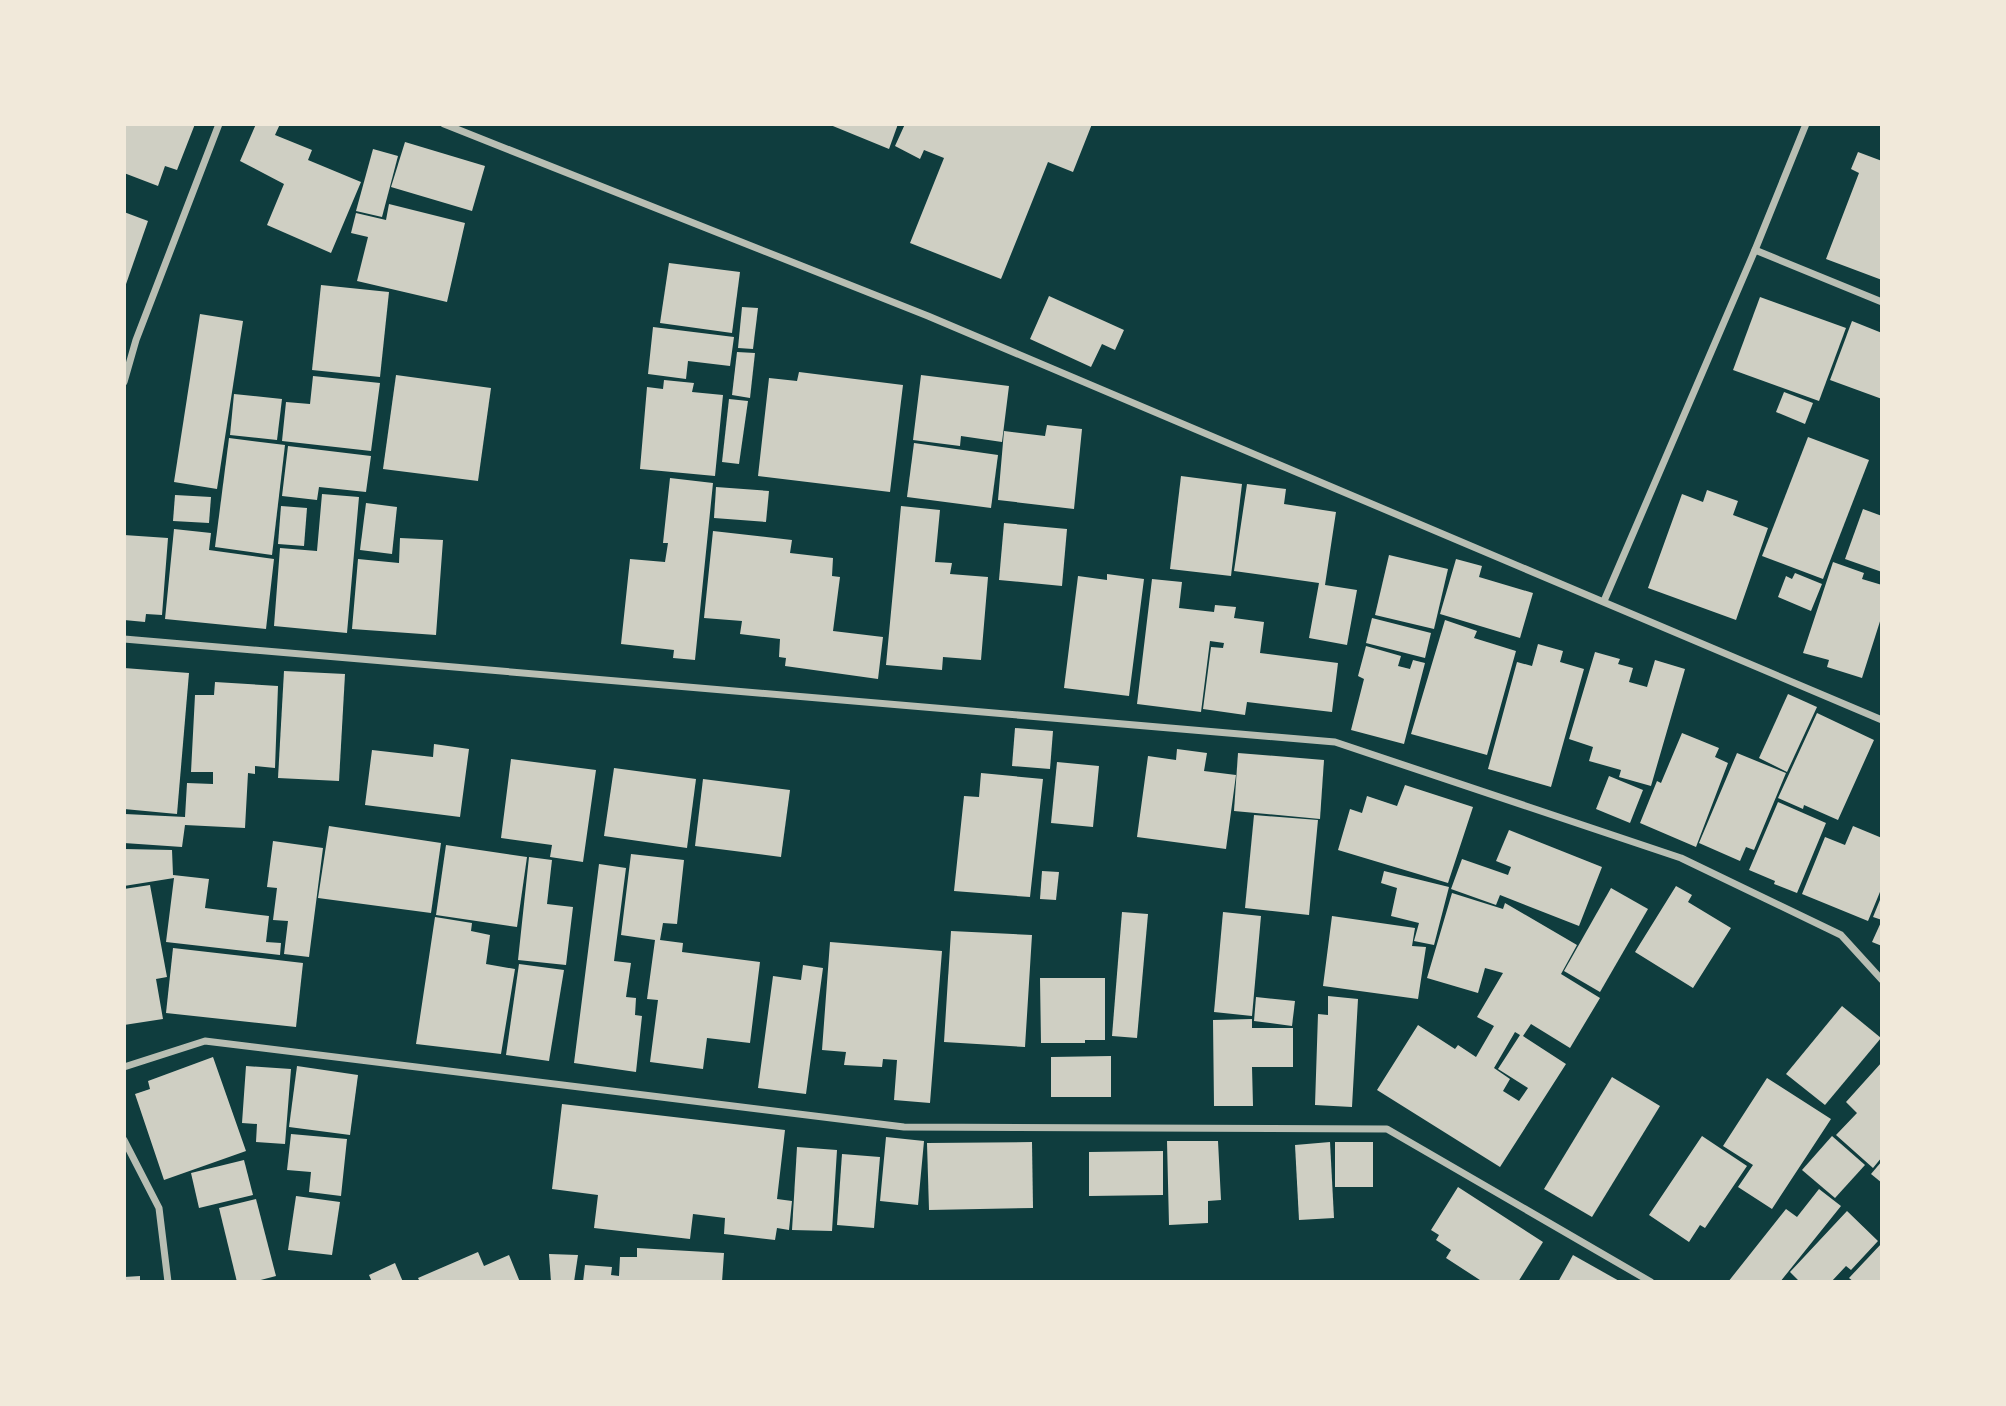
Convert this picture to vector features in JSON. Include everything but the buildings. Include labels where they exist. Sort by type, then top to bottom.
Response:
[{"type":"street","points":[[124,382],[136,340],[219,124]]},
{"type":"street","points":[[444,124],[928,316],[1882,720]]},
{"type":"street","points":[[1604,601],[1755,250],[1806,124]]},
{"type":"street","points":[[1755,250],[1882,302]]},
{"type":"street","points":[[124,639],[1335,742],[1681,858],[1840,935],[1882,980]]},
{"type":"street","points":[[124,1067],[205,1041],[904,1127],[1387,1129],[1651,1282]]},
{"type":"street","points":[[124,1140],[159,1208],[168,1282]]}]
